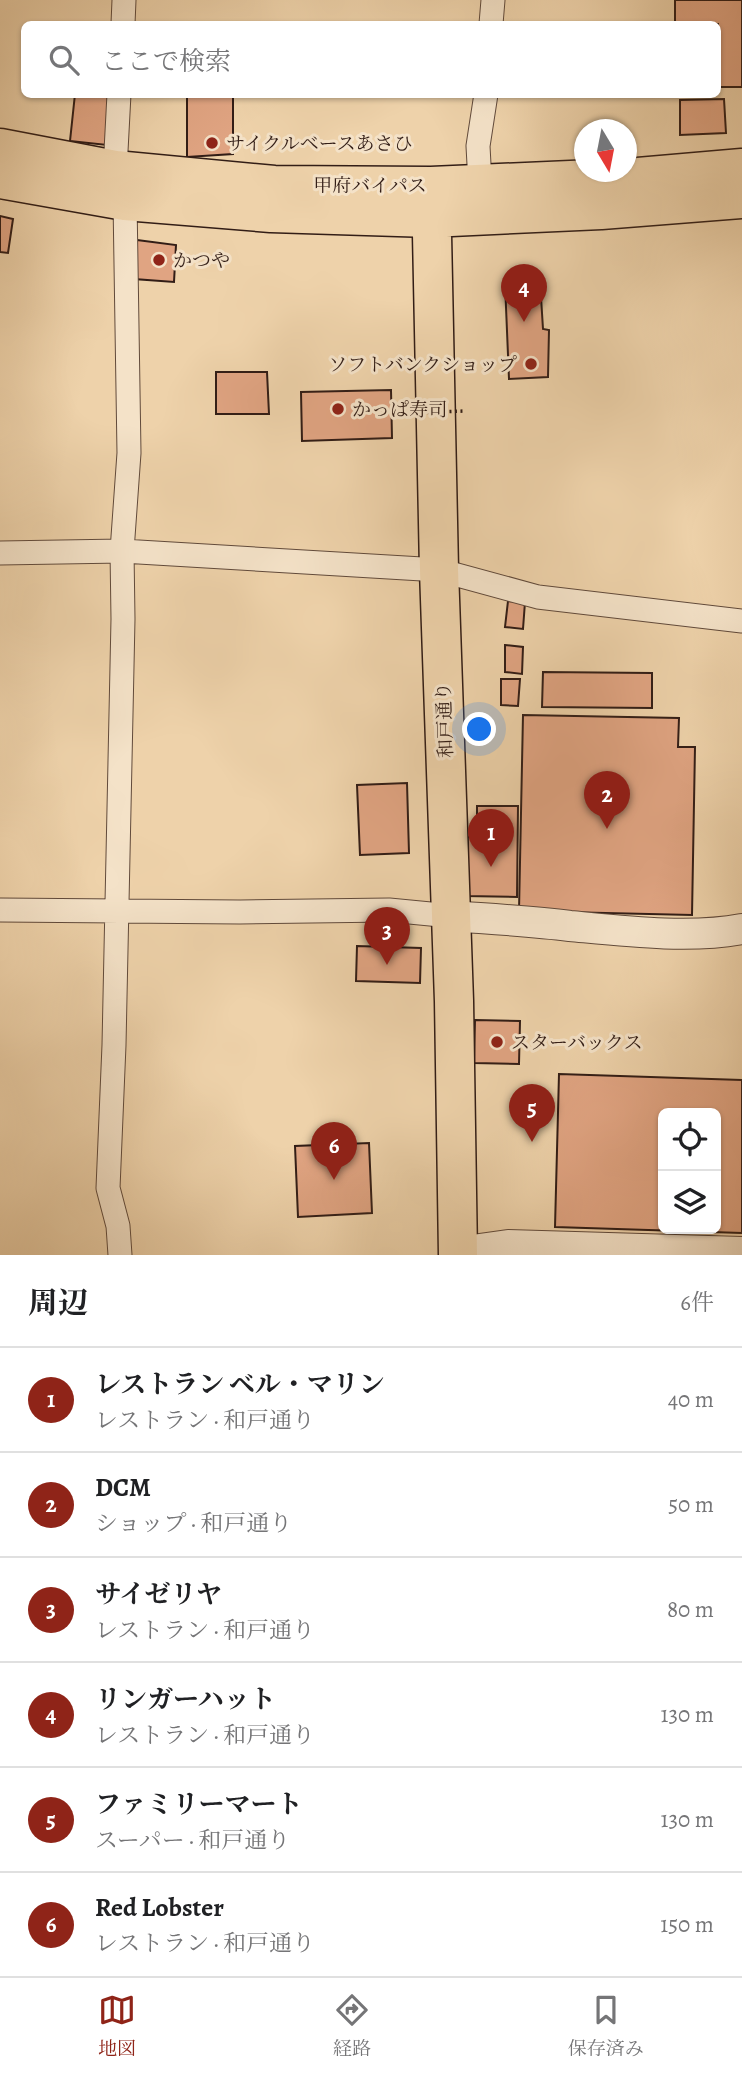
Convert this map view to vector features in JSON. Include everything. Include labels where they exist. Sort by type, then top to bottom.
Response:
[{"type":"highway","name":"甲府バイパス","points":[[0,148],[120,186]]},
{"type":"highway","name":"甲府バイパス","points":[[431,202],[480,184],[638,177],[742,168]]},
{"type":"highway","name":"甲府バイパス","points":[[0,179],[120,186],[271,213],[431,202],[601,210],[742,199]]},
{"type":"highway","name":"和戸通り","points":[[431,202],[439,570],[457,1129],[450,1254]]},
{"type":"street","points":[[123,21],[124,0]]},
{"type":"street","points":[[491,21],[493,0]]},
{"type":"street","points":[[119,98],[129,453],[122,551],[117,911],[108,1188],[118,1226],[120,1255]]},
{"type":"street","points":[[480,184],[478,146],[485,98]]},
{"type":"street","points":[[0,553],[122,551],[439,570],[538,597],[742,621]]},
{"type":"street","points":[[0,910],[389,910],[612,931],[720,933],[742,929]]},
{"type":"street","points":[[450,1254],[508,1245],[742,1252]]},
{"type":"path","points":[[411,413],[464,411]]},
{"type":"building","points":[[675,0],[742,0],[742,87],[721,87],[721,21],[675,21]]},
{"type":"building","points":[[75,98],[111,98],[107,145],[70,141]]},
{"type":"building","points":[[187,98],[233,98],[233,154],[187,157]]},
{"type":"building","points":[[724,99],[726,133],[680,135],[680,100]]},
{"type":"building","points":[[0,216],[13,219],[8,253],[0,252]]},
{"type":"building","points":[[137,240],[176,245],[174,282],[134,279]]},
{"type":"building","points":[[540,281],[543,329],[549,330],[548,377],[509,379],[505,283]]},
{"type":"building","points":[[216,372],[267,372],[269,414],[216,414]]},
{"type":"building","points":[[391,390],[392,438],[302,441],[301,392]]},
{"type":"building","points":[[508,601],[525,602],[523,629],[505,627]]},
{"type":"building","points":[[505,645],[523,647],[522,674],[505,672]]},
{"type":"building","points":[[543,672],[652,673],[652,708],[542,707]]},
{"type":"building","points":[[501,679],[520,679],[518,706],[501,705]]},
{"type":"building","points":[[523,715],[679,718],[678,747],[695,747],[692,915],[519,911]]},
{"type":"building","points":[[407,783],[409,853],[360,855],[357,785]]},
{"type":"building","points":[[477,806],[518,806],[517,897],[465,896],[466,837],[477,837]]},
{"type":"building","points":[[357,946],[421,948],[420,983],[356,981]]},
{"type":"building","name":"スターバックス","points":[[475,1020],[520,1021],[519,1064],[474,1063]]},
{"type":"building","points":[[559,1074],[742,1080],[742,1233],[721,1232],[721,1108],[658,1108],[658,1230],[555,1227]]},
{"type":"building","points":[[369,1143],[372,1213],[298,1217],[295,1146]]},
{"type":"place","name":"サイクルベースあさひ","points":[[212,143]]},
{"type":"place","name":"かつや","points":[[159,260]]},
{"type":"place","name":"リンガーハット","points":[[524,322]]},
{"type":"place","name":"ソフトバンクショップ","points":[[531,364]]},
{"type":"place","name":"かっぱ寿司","points":[[338,409]]},
{"type":"place","name":"DCM","points":[[607,829]]},
{"type":"place","name":"レストラン ベル・マリン","points":[[491,867]]},
{"type":"place","name":"サイゼリヤ","points":[[387,965]]},
{"type":"place","name":"スターバックス","points":[[497,1042]]},
{"type":"place","name":"ファミリーマート","points":[[532,1142]]},
{"type":"place","name":"Red Lobster","points":[[334,1180]]}]
